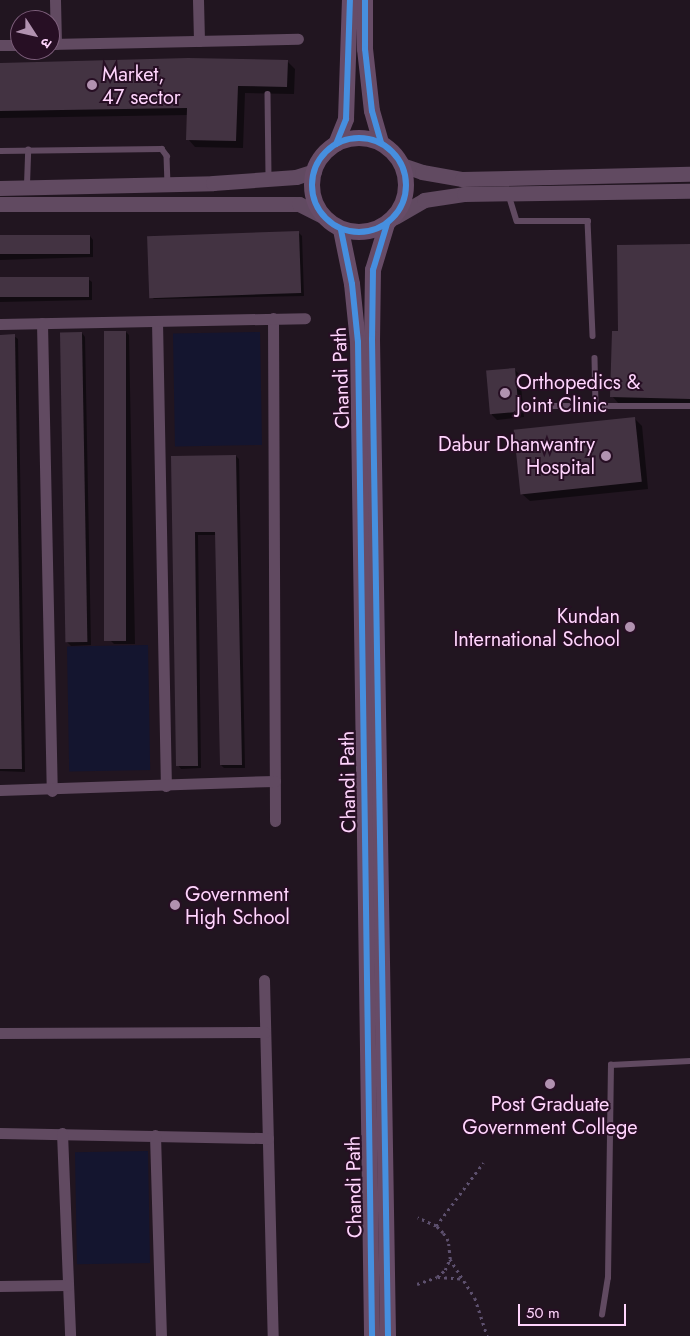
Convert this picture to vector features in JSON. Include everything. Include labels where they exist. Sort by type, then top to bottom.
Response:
[{"type":"main road","points":[[336,144],[346,119],[350,0]]},
{"type":"main road","points":[[365,0],[370,93],[381,143],[402,165],[407,182],[404,201],[391,220],[362,233],[341,230],[321,215],[312,188],[314,171],[324,154],[336,144],[356,138],[381,143]]},
{"type":"main road","name":"Chandi Path","points":[[388,1336],[372,339],[373,270],[391,220]]},
{"type":"main road","name":"Chandi Path","points":[[341,230],[352,284],[358,342],[372,1336]]},
{"type":"street","points":[[198,0],[199,41]]},
{"type":"street","points":[[60,44],[298,39]]},
{"type":"street","points":[[402,165],[422,172],[462,179],[690,174]]},
{"type":"street","points":[[0,188],[168,184],[270,179],[296,177],[314,171]]},
{"type":"street","points":[[391,220],[424,200],[464,194],[690,191]]},
{"type":"street","points":[[0,204],[299,204],[321,215]]},
{"type":"street","points":[[273,318],[275,821]]},
{"type":"street","points":[[0,324],[305,318]]},
{"type":"street","points":[[157,321],[166,786]]},
{"type":"street","points":[[42,323],[52,790]]},
{"type":"street","points":[[0,790],[52,790],[275,781]]},
{"type":"street","points":[[264,980],[273,1336]]},
{"type":"street","points":[[0,1033],[265,1032]]},
{"type":"street","points":[[0,1132],[268,1138]]},
{"type":"street","points":[[62,1133],[70,1336]]},
{"type":"street","points":[[155,1135],[161,1336]]},
{"type":"street","points":[[0,1286],[68,1285]]},
{"type":"lane","points":[[268,94],[270,179]]},
{"type":"lane","points":[[0,150],[162,149],[167,156],[168,184]]},
{"type":"lane","points":[[27,187],[28,150]]},
{"type":"lane","points":[[508,193],[517,221],[588,221],[593,336]]},
{"type":"lane","points":[[595,358],[596,406]]},
{"type":"lane","points":[[526,406],[690,406]]},
{"type":"lane","points":[[602,1315],[608,1278],[612,1064],[690,1061]]},
{"type":"path","points":[[436,1226],[484,1163]]},
{"type":"path","points":[[418,1218],[436,1226],[448,1241],[450,1259],[464,1279],[482,1313],[487,1336]]},
{"type":"path","points":[[437,1277],[445,1270],[450,1259]]},
{"type":"path","points":[[416,1284],[437,1277],[464,1279]]},
{"type":"shaded area","points":[[260,332],[262,445],[175,447],[173,334]]},
{"type":"shaded area","points":[[148,645],[150,770],[69,771],[67,646]]},
{"type":"shaded area","points":[[148,1151],[150,1263],[77,1264],[75,1152]]},
{"type":"building","name":"Market, 47 sector","points":[[188,58],[288,60],[287,87],[238,86],[236,141],[186,140],[187,108],[0,111],[0,63]]},
{"type":"building","points":[[299,231],[301,293],[149,298],[147,236]]},
{"type":"building","points":[[0,235],[90,235],[90,254],[0,254]]},
{"type":"building","points":[[690,244],[690,399],[610,397],[612,331],[618,331],[617,245]]},
{"type":"building","points":[[0,277],[89,277],[89,297],[0,297]]},
{"type":"building","points":[[104,331],[126,331],[126,641],[104,641]]},
{"type":"building","points":[[60,332],[82,332],[87,642],[65,642]]},
{"type":"building","points":[[15,334],[22,769],[0,769],[0,335]]},
{"type":"building","points":[[515,368],[519,412],[490,414],[486,371]]},
{"type":"building","points":[[635,417],[642,482],[520,494],[514,430]]},
{"type":"building","points":[[236,455],[242,765],[220,765],[215,532],[195,532],[198,766],[176,766],[171,456]]},
{"type":"cycle path","points":[[336,144],[346,119],[350,0]]},
{"type":"cycle path","points":[[365,0],[365,49],[372,111],[381,143]]},
{"type":"cycle path","points":[[359,138],[377,141],[392,152],[403,167],[406,185],[403,203],[392,218],[377,229],[359,232],[341,229],[326,218],[315,203],[312,185],[315,167],[326,152],[341,141],[359,138]]},
{"type":"cycle path","points":[[387,224],[373,270],[372,339],[388,1336]]},
{"type":"cycle path","points":[[341,230],[352,284],[358,342],[372,1336]]},
{"type":"place","name":"Market, 47 sector","points":[[92,85]]},
{"type":"place","name":"Orthopedics & Joint Clinic","points":[[505,393]]},
{"type":"place","name":"Dabur Dhanwantry Hospital","points":[[606,456]]},
{"type":"place","name":"Kundan International School","points":[[630,627]]},
{"type":"place","name":"Government High School","points":[[175,905]]},
{"type":"place","name":"Post Graduate Government College","points":[[550,1084]]}]
